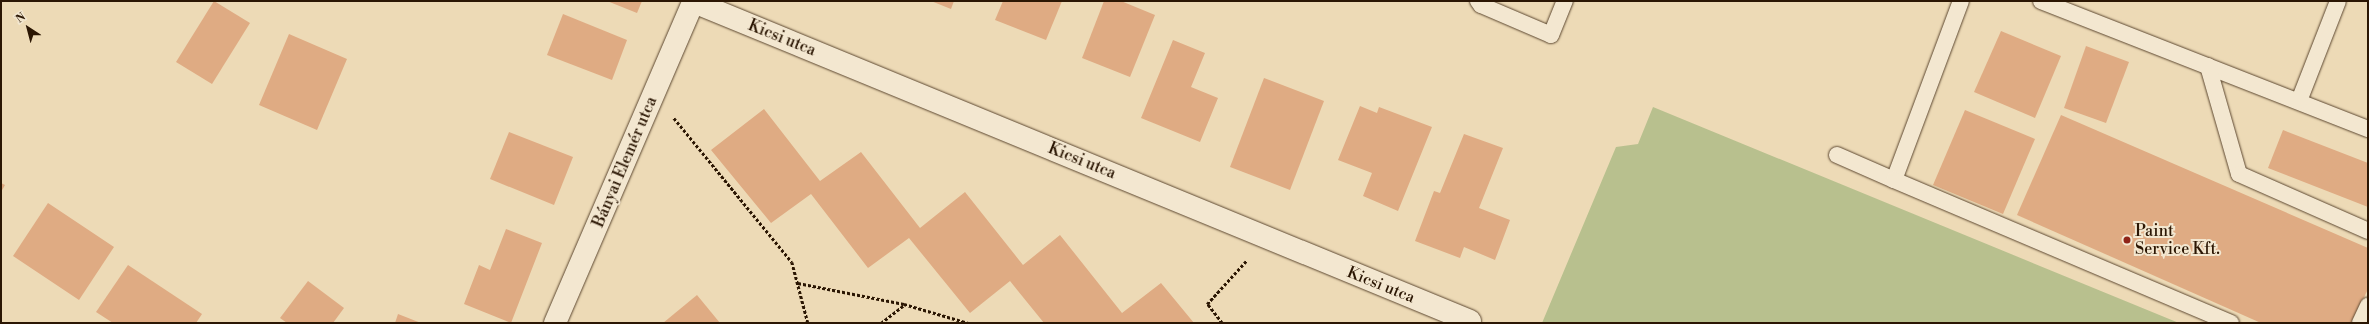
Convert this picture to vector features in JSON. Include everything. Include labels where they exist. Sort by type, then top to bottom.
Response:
[{"type":"street","name":"Bányai Elemér utca","points":[[555,323],[694,2]]},
{"type":"street","name":"Kicsi utca","points":[[694,2],[1470,321]]},
{"type":"lane","points":[[1478,1],[1481,5],[1551,35],[1565,1]]},
{"type":"lane","points":[[1894,180],[1961,1]]},
{"type":"lane","points":[[2042,1],[2368,129]]},
{"type":"lane","points":[[2299,101],[2338,1]]},
{"type":"lane","points":[[2208,66],[2239,174],[2368,231]]},
{"type":"lane","points":[[1837,155],[2231,323]]},
{"type":"lane","points":[[2360,323],[2368,306]]},
{"type":"path","points":[[654,94],[792,262],[808,323]]},
{"type":"path","points":[[1222,323],[1207,304],[1267,238]]},
{"type":"path","points":[[798,283],[904,304],[968,323]]},
{"type":"path","points":[[881,323],[904,304]]},
{"type":"green space","points":[[1653,107],[2179,323],[1542,323],[1616,147],[1638,144]]},
{"type":"building","points":[[214,1],[250,23],[212,84],[176,62]]},
{"type":"building","points":[[607,1],[642,1],[637,13]]},
{"type":"building","points":[[931,1],[954,1],[951,9]]},
{"type":"building","points":[[1003,1],[1062,1],[1046,40],[995,20]]},
{"type":"building","points":[[1104,1],[1121,1],[1155,15],[1130,77],[1082,58]]},
{"type":"building","points":[[563,14],[627,40],[612,80],[547,55]]},
{"type":"building","points":[[2001,31],[2061,56],[2035,118],[1974,92]]},
{"type":"building","points":[[289,34],[347,59],[317,130],[259,105]]},
{"type":"building","points":[[1173,40],[1205,53],[1191,87],[1218,98],[1200,142],[1141,118]]},
{"type":"building","points":[[2086,46],[2129,62],[2106,123],[2064,108]]},
{"type":"building","points":[[1264,78],[1324,101],[1290,190],[1230,167]]},
{"type":"building","points":[[1360,106],[1377,113],[1379,107],[1432,127],[1398,211],[1363,196],[1372,173],[1338,160]]},
{"type":"building","points":[[764,109],[820,181],[861,152],[920,228],[965,192],[1023,265],[1060,235],[1122,313],[1161,283],[1194,323],[1044,323],[1010,281],[970,313],[909,238],[868,268],[811,194],[771,223],[711,150]]},
{"type":"building","points":[[1965,110],[2035,139],[2003,214],[1933,185]]},
{"type":"building","points":[[2061,115],[2368,248],[2368,289],[2352,323],[2261,323],[2017,215]]},
{"type":"building","points":[[2283,130],[2368,163],[2368,207],[2268,168]]},
{"type":"building","points":[[509,132],[573,157],[554,205],[490,179]]},
{"type":"building","points":[[1464,134],[1503,148],[1479,208],[1510,220],[1495,260],[1464,247],[1460,258],[1415,241],[1434,191],[1440,193]]},
{"type":"building","points":[[1,183],[5,185],[1,192]]},
{"type":"building","points":[[48,203],[114,247],[79,300],[13,256]]},
{"type":"building","points":[[506,229],[542,243],[511,323],[464,304],[479,265],[490,270]]},
{"type":"building","points":[[128,265],[202,314],[196,323],[113,323],[96,312]]},
{"type":"building","points":[[308,281],[344,308],[333,323],[287,323],[280,318]]},
{"type":"building","points":[[697,295],[720,323],[663,323]]},
{"type":"building","points":[[398,314],[421,323],[395,323]]},
{"type":"place","name":"Paint Service Kft.","points":[[2127,240]]}]
